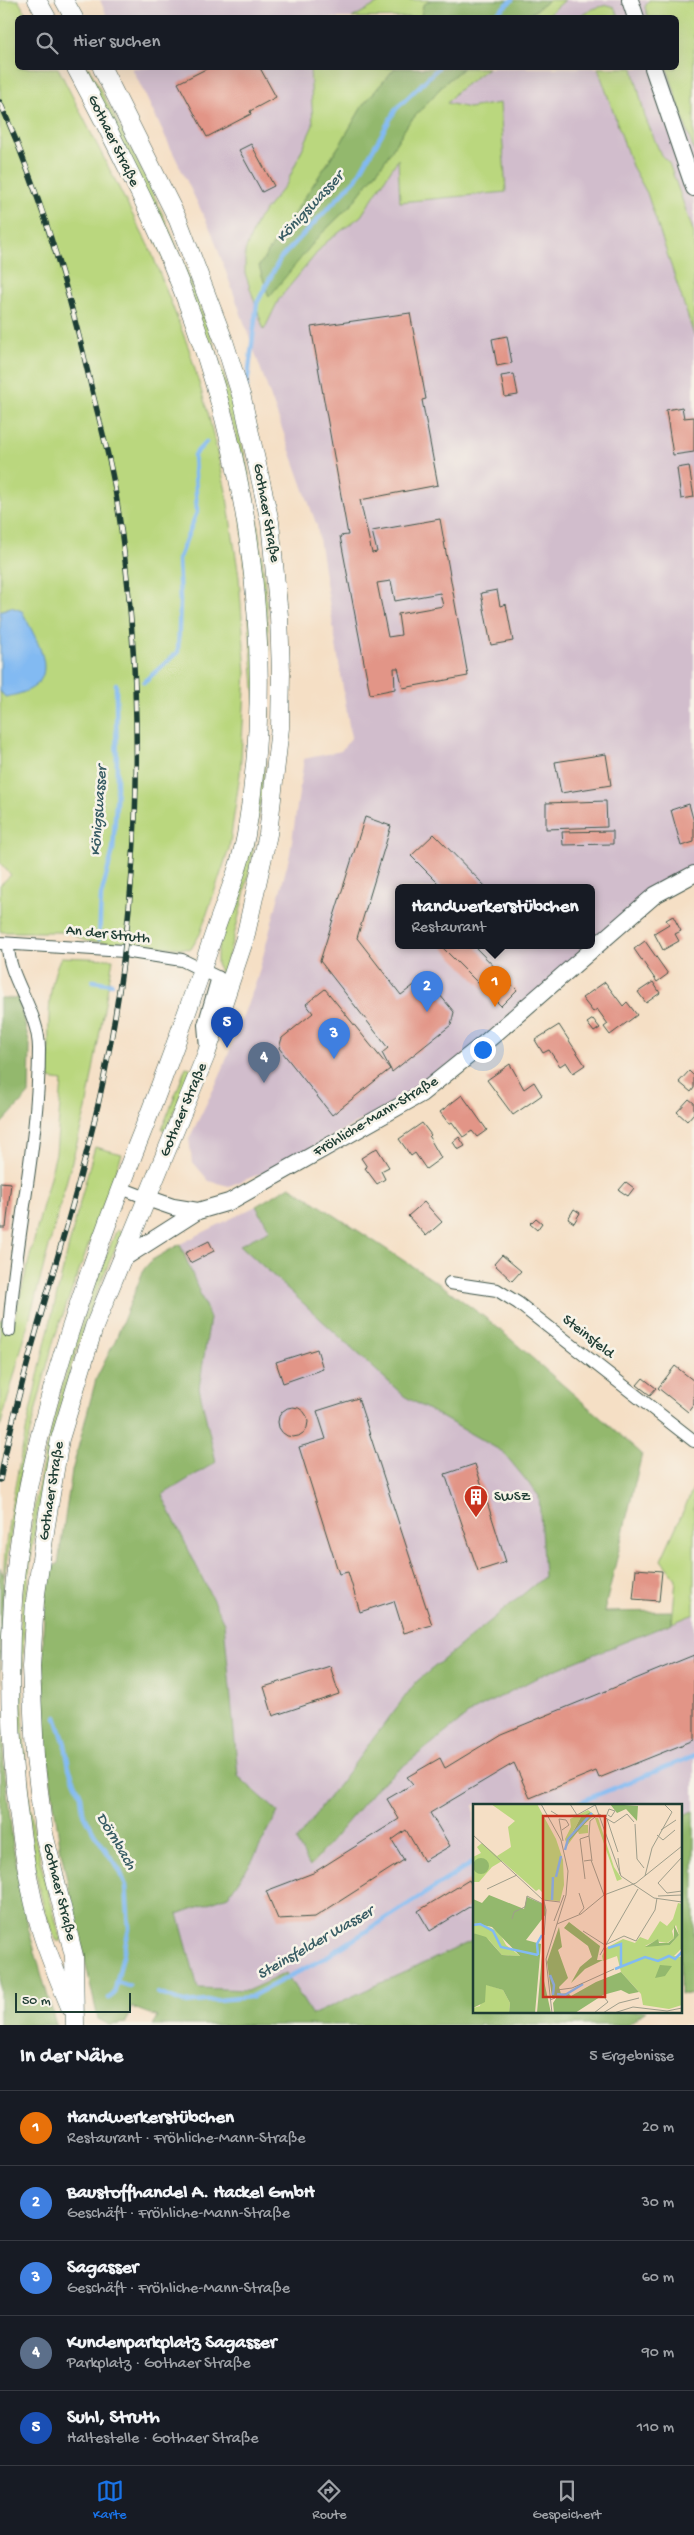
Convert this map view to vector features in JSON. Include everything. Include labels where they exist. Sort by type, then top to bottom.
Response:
[{"type":"main road","points":[[37,0],[45,15]]},
{"type":"main road","points":[[64,0],[72,15]]},
{"type":"main road","name":"Gothaer Straße","points":[[74,2020],[74,1956],[44,1834],[35,1757],[31,1667],[34,1602],[60,1439],[94,1327],[206,1056],[217,977],[242,853],[254,771],[260,673],[255,582],[250,538],[223,414],[170,258],[103,118],[77,70]]},
{"type":"main road","name":"Gothaer Straße","points":[[74,2020],[50,1961],[30,1890],[13,1764],[9,1670],[12,1604],[25,1507],[38,1441],[64,1350],[121,1188],[172,1059],[217,977],[260,881],[268,834],[280,728],[279,616],[270,522],[242,398],[199,271],[155,172],[103,70]]},
{"type":"street","points":[[630,0],[635,15]]},
{"type":"street","points":[[654,70],[694,188]]},
{"type":"street","name":"Fröhliche-Mann-Straße","points":[[595,947],[655,895],[694,874]]},
{"type":"street","name":"An der Struth","points":[[9,1331],[14,1259],[37,1110],[39,1046],[34,1018],[4,944],[74,947],[182,960],[217,977]]},
{"type":"street","name":"Fröhliche-Mann-Straße","points":[[121,1188],[173,1207],[198,1211],[229,1202],[420,1094],[487,1041],[593,949]]},
{"type":"street","points":[[121,1260],[198,1211]]},
{"type":"street","name":"Steinsfeld","points":[[450,1283],[497,1290],[518,1303],[694,1441]]},
{"type":"shaded area","points":[[100,0],[694,0],[694,880],[672,889],[471,1061],[270,1170],[229,1186],[209,1181],[192,1161],[189,1139],[220,1076],[257,979],[290,854],[304,759],[341,751],[351,738],[317,526],[212,233],[133,70],[679,70],[679,15],[107,15]]},
{"type":"shaded area","points":[[256,1206],[270,1230],[240,1245],[404,1396],[503,1452],[539,1496],[544,1578],[416,1682],[296,1841],[311,1866],[378,1786],[473,1711],[542,1675],[694,1614],[694,1811],[682,1815],[682,1804],[473,1804],[473,1940],[312,2015],[285,1973],[249,1990],[198,1988],[178,1914],[228,1896],[278,1812],[238,1776],[224,1623],[161,1495],[216,1462],[199,1388],[210,1318],[180,1244]]},
{"type":"green space","points":[[0,0],[18,0],[27,15],[15,15],[15,70],[59,70],[151,251],[189,349],[209,417],[226,491],[239,577],[246,673],[240,774],[229,849],[200,934],[191,949],[85,941],[69,932],[0,931],[0,885],[11,875],[0,863],[0,691],[5,697],[11,607],[0,611]]},
{"type":"green space","points":[[384,0],[431,0],[423,5],[421,15],[357,15]]},
{"type":"green space","points":[[431,0],[549,0],[529,15],[421,15],[423,5]]},
{"type":"green space","points":[[549,0],[565,0],[548,15],[530,15]]},
{"type":"green space","points":[[649,0],[694,2],[694,152],[668,70],[679,70],[679,15],[647,15],[645,7]]},
{"type":"green space","points":[[607,5],[614,7],[618,15],[582,15],[592,9]]},
{"type":"green space","points":[[86,70],[90,70],[153,194],[173,238],[208,328],[236,419],[255,510],[266,602],[269,694],[262,787],[247,880],[223,974],[220,973],[217,964],[217,954],[261,780],[235,432]]},
{"type":"green space","points":[[310,70],[393,70],[363,105],[341,143],[259,266],[269,296],[319,236],[351,205],[384,162],[408,124],[445,83],[461,70],[485,70],[456,92],[447,103],[469,108],[500,103],[506,192],[400,202],[398,159],[361,216],[325,243],[279,299],[264,330],[245,273],[245,251],[258,219],[287,183],[313,125]]},
{"type":"green space","points":[[393,70],[461,70],[445,83],[408,124],[384,162],[351,205],[319,236],[269,297],[259,266],[341,143],[363,105]]},
{"type":"green space","points":[[599,70],[633,70],[645,117],[661,155],[669,163],[694,233],[694,335],[647,193],[632,166]]},
{"type":"green space","points":[[61,957],[113,959],[86,1109],[0,1428],[0,1320],[14,1320],[56,1153],[62,1081],[49,1079],[49,1016],[52,984]]},
{"type":"green space","points":[[0,998],[18,998],[30,1045],[29,1094],[0,1125]]},
{"type":"green space","points":[[186,1067],[191,1068],[166,1131],[162,1129]]},
{"type":"green space","points":[[95,1147],[122,1154],[54,1339],[24,1455],[4,1577],[6,1545],[13,1495],[25,1435],[55,1300]]},
{"type":"green space","points":[[290,1186],[444,1287],[491,1322],[642,1454],[604,1612],[672,1611],[672,1623],[542,1675],[473,1711],[378,1786],[310,1866],[296,1841],[416,1682],[544,1577],[539,1496],[503,1452],[404,1396],[240,1245],[270,1230],[256,1206]]},
{"type":"green space","points":[[117,1229],[122,1232],[87,1319],[61,1406],[47,1464],[28,1582],[23,1700],[25,1760],[32,1819],[41,1865],[61,1941],[57,1941],[44,1908],[36,1872],[25,1784],[18,1699],[21,1609],[27,1553],[48,1442],[78,1334],[96,1281]]},
{"type":"green space","points":[[180,1244],[210,1318],[199,1388],[216,1462],[162,1495],[224,1623],[238,1776],[278,1812],[252,1861],[228,1896],[178,1914],[198,1988],[249,1990],[286,1973],[312,2015],[473,1940],[473,2012],[645,2012],[627,2025],[153,2025],[158,2017],[131,2007],[126,2023],[109,2025],[98,2019],[61,1852],[51,1784],[45,1723],[43,1631],[48,1569],[58,1564],[72,1471],[96,1379],[115,1341],[144,1269],[152,1260]]},
{"type":"green space","points":[[694,1487],[694,1614],[672,1623],[676,1579],[661,1560]]},
{"type":"green space","points":[[0,1568],[4,1577],[0,1671]]},
{"type":"green space","points":[[0,1671],[4,1763],[13,1845],[29,1931],[56,2025],[0,2025]]},
{"type":"green space","points":[[694,1811],[694,1995],[682,1994],[682,1815]]},
{"type":"water","points":[[11,607],[22,611],[36,639],[44,664],[43,675],[36,685],[24,692],[5,697],[0,691],[0,611]]},
{"type":"building","points":[[204,70],[261,70],[276,97],[250,111],[251,114],[207,137],[178,83]]},
{"type":"building","points":[[251,144],[274,186],[262,192],[239,150]]},
{"type":"building","points":[[410,313],[426,399],[422,400],[438,485],[360,500],[372,553],[377,552],[372,531],[440,519],[468,676],[403,688],[398,668],[394,668],[395,689],[370,694],[340,536],[348,535],[311,327]],"holes":[[[391,581],[395,601],[440,593],[443,606],[398,614],[401,635],[388,637],[377,583]]]},
{"type":"building","points":[[507,336],[512,363],[497,366],[492,339]]},
{"type":"building","points":[[514,374],[518,395],[505,397],[501,376]]},
{"type":"building","points":[[682,407],[684,418],[694,417],[694,452],[673,455],[666,410]]},
{"type":"building","points":[[689,466],[694,497],[681,499],[677,468]]},
{"type":"building","points":[[497,590],[500,606],[506,604],[513,641],[491,645],[481,593]]},
{"type":"building","points":[[606,754],[611,785],[561,793],[555,762]]},
{"type":"building","points":[[606,801],[607,827],[546,829],[546,803]]},
{"type":"building","points":[[689,804],[694,822],[694,842],[681,846],[671,810]]},
{"type":"building","points":[[365,817],[391,826],[357,938],[401,995],[425,977],[454,1012],[451,1025],[392,1072],[382,1053],[388,1048],[320,961]]},
{"type":"building","points":[[613,831],[613,844],[563,845],[562,832]]},
{"type":"building","points":[[434,834],[483,884],[439,884],[411,856]]},
{"type":"building","points":[[673,916],[681,931],[675,934],[679,941],[663,950],[654,933],[669,924],[666,920]]},
{"type":"building","points":[[645,941],[668,974],[657,982],[634,949]]},
{"type":"building","points":[[444,949],[477,949],[517,990],[501,1006]]},
{"type":"building","points":[[605,982],[623,1006],[627,1002],[637,1015],[610,1035],[604,1027],[608,1024],[597,1009],[593,1012],[582,998]]},
{"type":"building","points":[[653,982],[660,993],[646,1003],[638,992]]},
{"type":"building","points":[[325,989],[390,1069],[332,1115],[279,1048],[282,1038],[313,1013],[306,1004]]},
{"type":"building","points":[[593,1019],[600,1028],[594,1032],[587,1023]]},
{"type":"building","points":[[559,1025],[585,1065],[573,1073],[566,1062],[560,1066],[549,1050],[543,1053],[535,1040]]},
{"type":"building","points":[[510,1064],[524,1089],[534,1082],[542,1095],[513,1115],[487,1080]]},
{"type":"building","points":[[689,1071],[694,1076],[694,1088],[691,1092],[679,1082]]},
{"type":"building","points":[[462,1095],[487,1130],[477,1137],[472,1131],[463,1137],[452,1122],[449,1124],[440,1112]]},
{"type":"building","points":[[689,1099],[694,1103],[694,1113],[687,1121],[677,1112]]},
{"type":"building","points":[[422,1123],[431,1135],[429,1137],[441,1158],[426,1169],[415,1153],[411,1156],[399,1139]]},
{"type":"building","points":[[459,1137],[465,1146],[458,1150],[453,1142]]},
{"type":"building","points":[[377,1148],[389,1167],[381,1171],[385,1179],[377,1184],[365,1168],[367,1167],[361,1158]]},
{"type":"building","points":[[0,1182],[11,1183],[6,1228],[0,1228]]},
{"type":"building","points":[[626,1182],[634,1188],[628,1196],[619,1190]]},
{"type":"building","points":[[424,1202],[442,1222],[426,1236],[408,1216]]},
{"type":"building","points":[[574,1209],[580,1213],[574,1223],[568,1219]]},
{"type":"building","points":[[536,1218],[542,1223],[537,1230],[530,1224]]},
{"type":"building","points":[[209,1241],[214,1251],[190,1263],[185,1253]]},
{"type":"building","points":[[502,1255],[521,1271],[512,1281],[494,1264]]},
{"type":"building","points":[[317,1349],[323,1369],[283,1383],[276,1362]]},
{"type":"building","points":[[675,1366],[694,1381],[694,1404],[688,1412],[658,1388]]},
{"type":"building","points":[[643,1378],[656,1388],[650,1395],[637,1385]]},
{"type":"building","points":[[358,1398],[432,1625],[404,1633],[394,1601],[360,1612],[348,1572],[339,1574],[299,1447],[326,1439],[317,1411]]},
{"type":"building","points":[[293,1407],[304,1411],[308,1422],[304,1433],[293,1437],[282,1433],[278,1422],[282,1411]]},
{"type":"building","name":"SWSZ","points":[[475,1464],[506,1562],[478,1571],[445,1474]]},
{"type":"building","points":[[636,1569],[662,1571],[659,1601],[633,1599]]},
{"type":"building","points":[[694,1655],[694,1740],[599,1778],[596,1771],[530,1798],[514,1763],[430,1813],[450,1846],[424,1861],[406,1830],[392,1840],[404,1860],[315,1917],[278,1919],[266,1891],[313,1873],[399,1819],[387,1799],[413,1784],[407,1777],[440,1758],[445,1768],[501,1734]]},
{"type":"building","points":[[330,1666],[339,1694],[273,1716],[264,1687]]},
{"type":"building","points":[[469,1880],[473,1886],[473,1905],[430,1931],[418,1911]]},
{"type":"waterway","name":"Königswasser","points":[[494,15],[512,0]]},
{"type":"waterway","name":"Königswasser","points":[[247,386],[257,303],[280,259],[356,179],[396,109],[436,70]]},
{"type":"waterway","name":"Königswasser","points":[[144,682],[178,652],[180,602],[178,560],[197,512],[194,455],[206,442]]},
{"type":"waterway","name":"Königswasser","points":[[99,939],[101,896],[113,850],[117,787],[116,684]]},
{"type":"waterway","name":"Königswasser","points":[[93,981],[112,984]]},
{"type":"waterway","name":"Dörnbach","points":[[56,1717],[65,1744],[69,1768],[81,1796],[83,1812],[94,1833],[120,1871],[126,1886],[129,1929],[114,1994],[109,1998]]},
{"type":"waterway","name":"Steinsfelder Wasser","points":[[574,1804],[694,1756]]},
{"type":"waterway","name":"Steinsfelder Wasser","points":[[158,1993],[185,2003],[250,1997],[323,1959],[473,1863]]},
{"type":"waterway","name":"Steinsfelder Wasser","points":[[117,1982],[129,1986]]},
{"type":"railway","points":[[0,102],[41,206],[63,278],[113,476],[125,563],[136,711],[136,786],[133,860],[126,935],[116,1009],[92,1132],[23,1380],[0,1480]]},
{"type":"place","name":"Handwerkerstübchen","points":[[495,1007]]},
{"type":"place","name":"Baustoffhandel A. Hackel GmbH","points":[[427,1012]]},
{"type":"place","name":"Suhl, Struth","points":[[227,1048]]},
{"type":"place","name":"Sagasser","points":[[334,1059]]},
{"type":"place","name":"Kundenparkplatz Sagasser","points":[[264,1083]]},
{"type":"place","name":"SWSZ","points":[[476,1518]]}]
